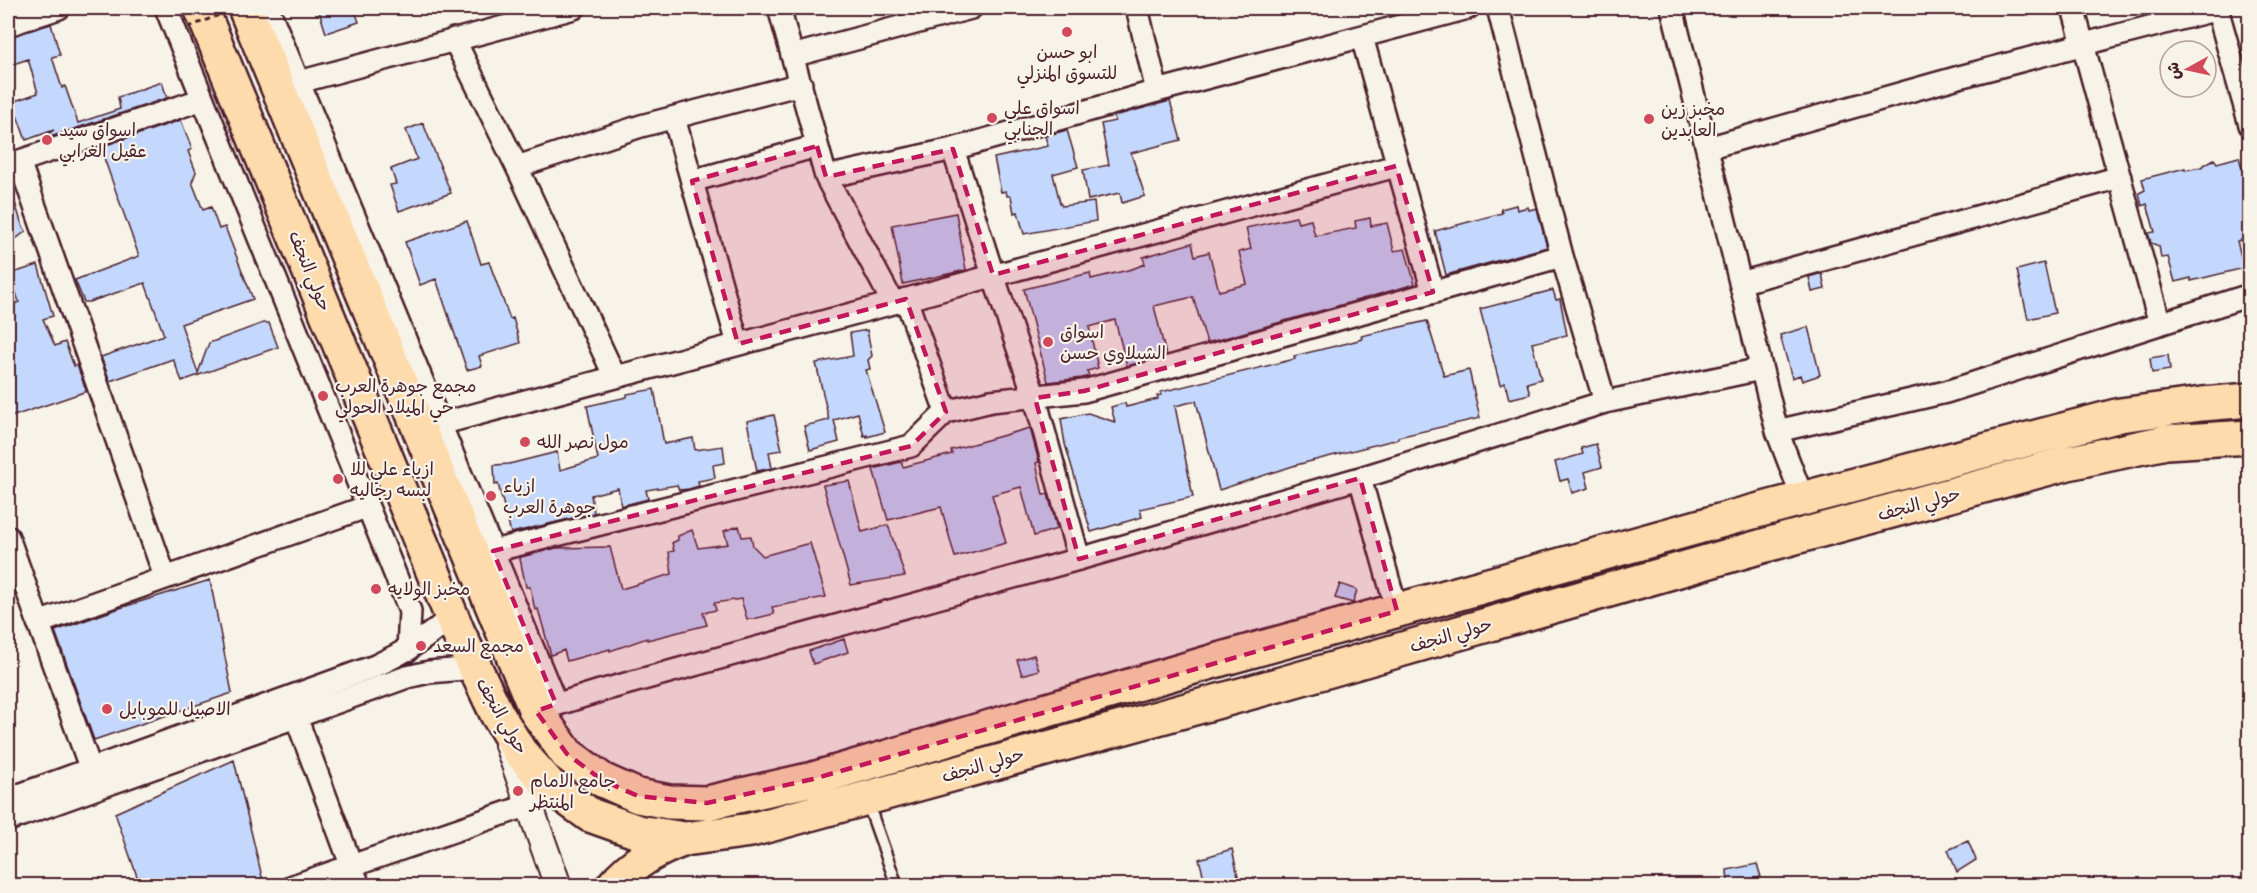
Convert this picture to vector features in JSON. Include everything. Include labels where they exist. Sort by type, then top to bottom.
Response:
[{"type":"main road","name":"حولي النجف","points":[[245,8],[330,184],[567,754],[602,780],[638,796],[669,802],[707,803],[813,779],[1218,660],[1803,499],[2120,415],[2250,400]]},
{"type":"main road","name":"حولي النجف","points":[[195,17],[452,616],[497,714],[520,752],[550,787],[590,815],[638,832],[685,839],[751,830],[1281,684],[1755,548],[2068,463],[2166,442],[2250,437]]},
{"type":"main road","points":[[1270,646],[1266,653],[1265,668],[1268,675],[1281,684]]},
{"type":"main road","points":[[1218,660],[1233,672],[1235,685],[1229,697]]},
{"type":"main road","points":[[614,885],[634,865],[650,854],[685,839]]},
{"type":"street","points":[[8,25],[59,8]]},
{"type":"street","points":[[166,8],[410,611],[408,650]]},
{"type":"street","points":[[268,8],[299,82],[330,184],[440,424],[493,551],[546,707],[1360,478],[1605,402],[1761,369]]},
{"type":"street","points":[[299,82],[574,8]]},
{"type":"street","points":[[779,8],[826,177],[900,301],[946,412]]},
{"type":"street","points":[[792,56],[924,14],[971,8]]},
{"type":"street","points":[[1137,8],[1157,91]]},
{"type":"street","points":[[826,177],[952,149],[1157,91],[1468,8]]},
{"type":"street","points":[[1498,8],[1562,256],[1605,402]]},
{"type":"street","points":[[1672,8],[1777,431],[1803,499]]},
{"type":"street","points":[[2073,8],[2160,324]]},
{"type":"street","points":[[1707,148],[2218,8],[2250,125]]},
{"type":"street","points":[[1362,37],[1396,166],[1433,291]]},
{"type":"street","points":[[454,39],[517,166],[615,377]]},
{"type":"street","points":[[517,166],[674,118],[801,84]]},
{"type":"street","points":[[165,577],[14,163],[203,99]]},
{"type":"street","points":[[674,118],[738,344]]},
{"type":"street","points":[[692,181],[817,146]]},
{"type":"street","points":[[952,149],[1035,398],[1078,559]]},
{"type":"street","points":[[440,424],[1396,166]]},
{"type":"street","points":[[1740,283],[2120,177]]},
{"type":"street","points":[[493,551],[911,446],[946,412],[991,401],[1084,391],[1562,256]]},
{"type":"street","points":[[1777,431],[1946,392],[2250,295]]},
{"type":"street","points":[[1360,478],[1397,612]]},
{"type":"street","points":[[38,623],[366,507]]},
{"type":"street","points":[[8,537],[91,770]]},
{"type":"street","points":[[8,799],[375,666],[408,650],[452,616]]},
{"type":"street","points":[[8,820],[407,677],[429,672],[475,668]]},
{"type":"street","points":[[497,714],[558,885]]},
{"type":"street","points":[[296,717],[355,876]]},
{"type":"street","points":[[293,885],[355,876],[529,805]]},
{"type":"lane","points":[[866,798],[897,885]]},
{"type":"path","points":[[195,17],[237,8]]},
{"type":"highlighted area","points":[[817,146],[826,177],[953,149],[993,275],[1396,166],[1433,292],[1084,391],[1035,398],[1079,559],[1360,478],[1397,611],[813,779],[707,803],[638,796],[602,780],[567,754],[536,711],[556,704],[493,551],[911,446],[946,412],[906,299],[738,344],[692,181]]},
{"type":"building","points":[[318,8],[354,8],[359,22],[326,33]]},
{"type":"building","points":[[51,24],[60,55],[52,57],[62,88],[65,86],[78,123],[120,109],[118,97],[162,82],[167,98],[50,137],[49,133],[54,130],[26,140],[12,102],[38,93],[28,59],[8,66],[8,37]]},
{"type":"building","points":[[1170,101],[1181,140],[1131,153],[1145,196],[1122,203],[1120,193],[1088,200],[1083,170],[1109,165],[1101,124],[1115,121],[1114,116]]},
{"type":"building","points":[[181,120],[192,149],[188,151],[196,172],[192,182],[203,210],[211,207],[219,229],[225,227],[253,299],[181,324],[198,373],[209,343],[263,323],[269,323],[278,347],[182,381],[173,359],[110,381],[101,357],[164,335],[145,283],[84,302],[75,280],[139,256],[100,147]]},
{"type":"building","points":[[423,123],[451,193],[399,211],[390,185],[396,184],[391,169],[417,159],[406,130]]},
{"type":"building","points":[[1067,130],[1078,167],[1053,174],[1060,203],[1062,206],[1094,202],[1096,221],[1024,234],[1018,212],[1014,213],[1011,196],[1007,196],[1006,191],[1001,192],[994,158],[1048,146],[1045,136]]},
{"type":"building","points":[[2239,157],[2250,198],[2250,238],[2237,241],[2244,268],[2191,281],[2191,278],[2175,282],[2168,257],[2161,258],[2159,246],[2151,243],[2148,233],[2155,232],[2147,204],[2142,206],[2139,193],[2145,190],[2142,179],[2185,168],[2185,170],[2201,167],[2214,159],[2217,163]]},
{"type":"building","points":[[11,190],[26,231],[8,245],[8,191]]},
{"type":"building","points":[[1516,205],[1517,210],[1528,207],[1529,210],[1537,208],[1547,247],[1446,275],[1435,231],[1502,213],[1501,209]]},
{"type":"building","points":[[956,213],[966,270],[903,284],[892,225]]},
{"type":"building","points":[[1296,217],[1298,223],[1311,220],[1315,236],[1356,228],[1355,221],[1370,218],[1371,226],[1387,223],[1394,251],[1405,249],[1415,284],[1207,343],[1193,297],[1154,306],[1166,355],[1127,366],[1115,320],[1089,327],[1098,368],[1087,371],[1089,376],[1082,378],[1048,382],[1024,289],[1090,273],[1091,279],[1132,269],[1145,264],[1143,257],[1192,243],[1195,256],[1209,252],[1219,291],[1247,284],[1239,252],[1251,249],[1246,228]]},
{"type":"building","points":[[467,221],[481,264],[489,262],[510,319],[513,318],[520,343],[479,356],[482,366],[467,370],[436,279],[420,285],[405,242]]},
{"type":"building","points":[[2044,263],[2055,313],[2028,319],[2017,270]]},
{"type":"building","points":[[38,265],[53,316],[43,319],[55,346],[65,342],[86,390],[8,418],[8,306],[19,302],[10,274]]},
{"type":"building","points":[[1822,273],[1825,289],[1812,292],[1809,277]]},
{"type":"building","points":[[1553,290],[1556,300],[1560,299],[1567,335],[1532,343],[1541,379],[1527,383],[1530,394],[1509,399],[1505,383],[1500,385],[1480,309]]},
{"type":"building","points":[[1427,321],[1444,376],[1469,370],[1480,418],[1398,437],[1398,439],[1296,465],[1219,490],[1196,401],[1175,406],[1193,497],[1140,509],[1142,517],[1091,532],[1065,444],[1061,419],[1088,413],[1115,422],[1111,407],[1125,403],[1126,407],[1158,399],[1157,396],[1161,395],[1161,392],[1295,359],[1294,356],[1362,339],[1361,336]]},
{"type":"building","points":[[1808,327],[1820,375],[1802,381],[1800,375],[1792,378],[1780,335]]},
{"type":"building","points":[[867,330],[872,356],[868,360],[870,369],[866,370],[885,432],[864,436],[858,413],[834,420],[839,442],[810,450],[804,426],[829,420],[816,363],[853,356],[850,333]]},
{"type":"building","points":[[2168,355],[2170,370],[2152,373],[2150,358]]},
{"type":"building","points":[[654,389],[664,444],[693,438],[695,450],[723,446],[725,463],[713,465],[715,478],[698,481],[699,486],[689,489],[679,490],[677,485],[646,490],[648,499],[621,506],[618,488],[591,495],[594,513],[511,533],[498,484],[495,485],[494,465],[509,464],[557,452],[560,470],[598,459],[587,406]]},
{"type":"building","points":[[774,415],[782,450],[769,452],[772,468],[757,471],[747,421]]},
{"type":"building","points":[[1030,428],[1039,462],[1036,463],[1043,495],[1048,494],[1057,529],[1034,536],[1021,487],[992,495],[1006,543],[955,557],[941,507],[888,520],[873,469],[901,462],[903,467],[952,454],[951,450]]},
{"type":"building","points":[[1596,444],[1602,467],[1585,472],[1589,488],[1572,493],[1568,479],[1560,481],[1555,462],[1583,454],[1581,448]]},
{"type":"building","points":[[849,481],[862,532],[888,525],[905,576],[851,585],[823,485]]},
{"type":"building","points":[[739,526],[742,537],[751,536],[753,546],[763,556],[810,543],[826,597],[772,607],[774,614],[753,619],[747,619],[741,599],[714,603],[716,610],[703,613],[707,625],[647,640],[647,638],[610,651],[610,649],[567,661],[564,650],[551,655],[538,609],[535,610],[530,587],[526,587],[521,557],[556,548],[610,547],[621,589],[672,574],[669,552],[674,551],[672,543],[678,540],[678,536],[692,530],[698,548],[728,544],[724,531]]},
{"type":"building","points":[[210,580],[232,693],[94,740],[55,631]]},
{"type":"building","points":[[1340,584],[1357,590],[1353,603],[1335,598]]},
{"type":"building","points":[[844,639],[848,652],[813,664],[809,651]]},
{"type":"building","points":[[1034,655],[1039,670],[1022,675],[1017,660]]},
{"type":"building","points":[[234,760],[263,881],[251,885],[140,885],[115,813]]},
{"type":"building","points":[[1968,841],[1976,860],[1957,872],[1948,850]]},
{"type":"building","points":[[1232,849],[1238,876],[1206,885],[1199,859]]},
{"type":"building","points":[[1757,864],[1761,877],[1728,884],[1727,870]]},
{"type":"place","name":"ابو حسن للتسوق المنزلي","points":[[1067,32]]},
{"type":"place","name":"اسواق علي الجنابي","points":[[992,118]]},
{"type":"place","name":"مخبز زين العابدين","points":[[1649,119]]},
{"type":"place","name":"اسواق سيد عقيل الغرابي","points":[[47,140]]},
{"type":"place","name":"اسواق الشبلاوي حسن","points":[[1048,342]]},
{"type":"place","name":"مجمع جوهرة العرب حي الميلاد الحولي","points":[[323,396]]},
{"type":"place","name":"مول نصر الله","points":[[525,442]]},
{"type":"place","name":"ازياء علي للا لبسه رجاليه","points":[[338,479]]},
{"type":"place","name":"ازياء جوهرة العرب","points":[[491,496]]},
{"type":"place","name":"مخبز الولايه","points":[[376,589]]},
{"type":"place","name":"مجمع السعد","points":[[421,646]]},
{"type":"place","name":"الاصيل للموبايل","points":[[107,709]]},
{"type":"place","name":"جامع الامام المنتظر","points":[[518,791]]}]
